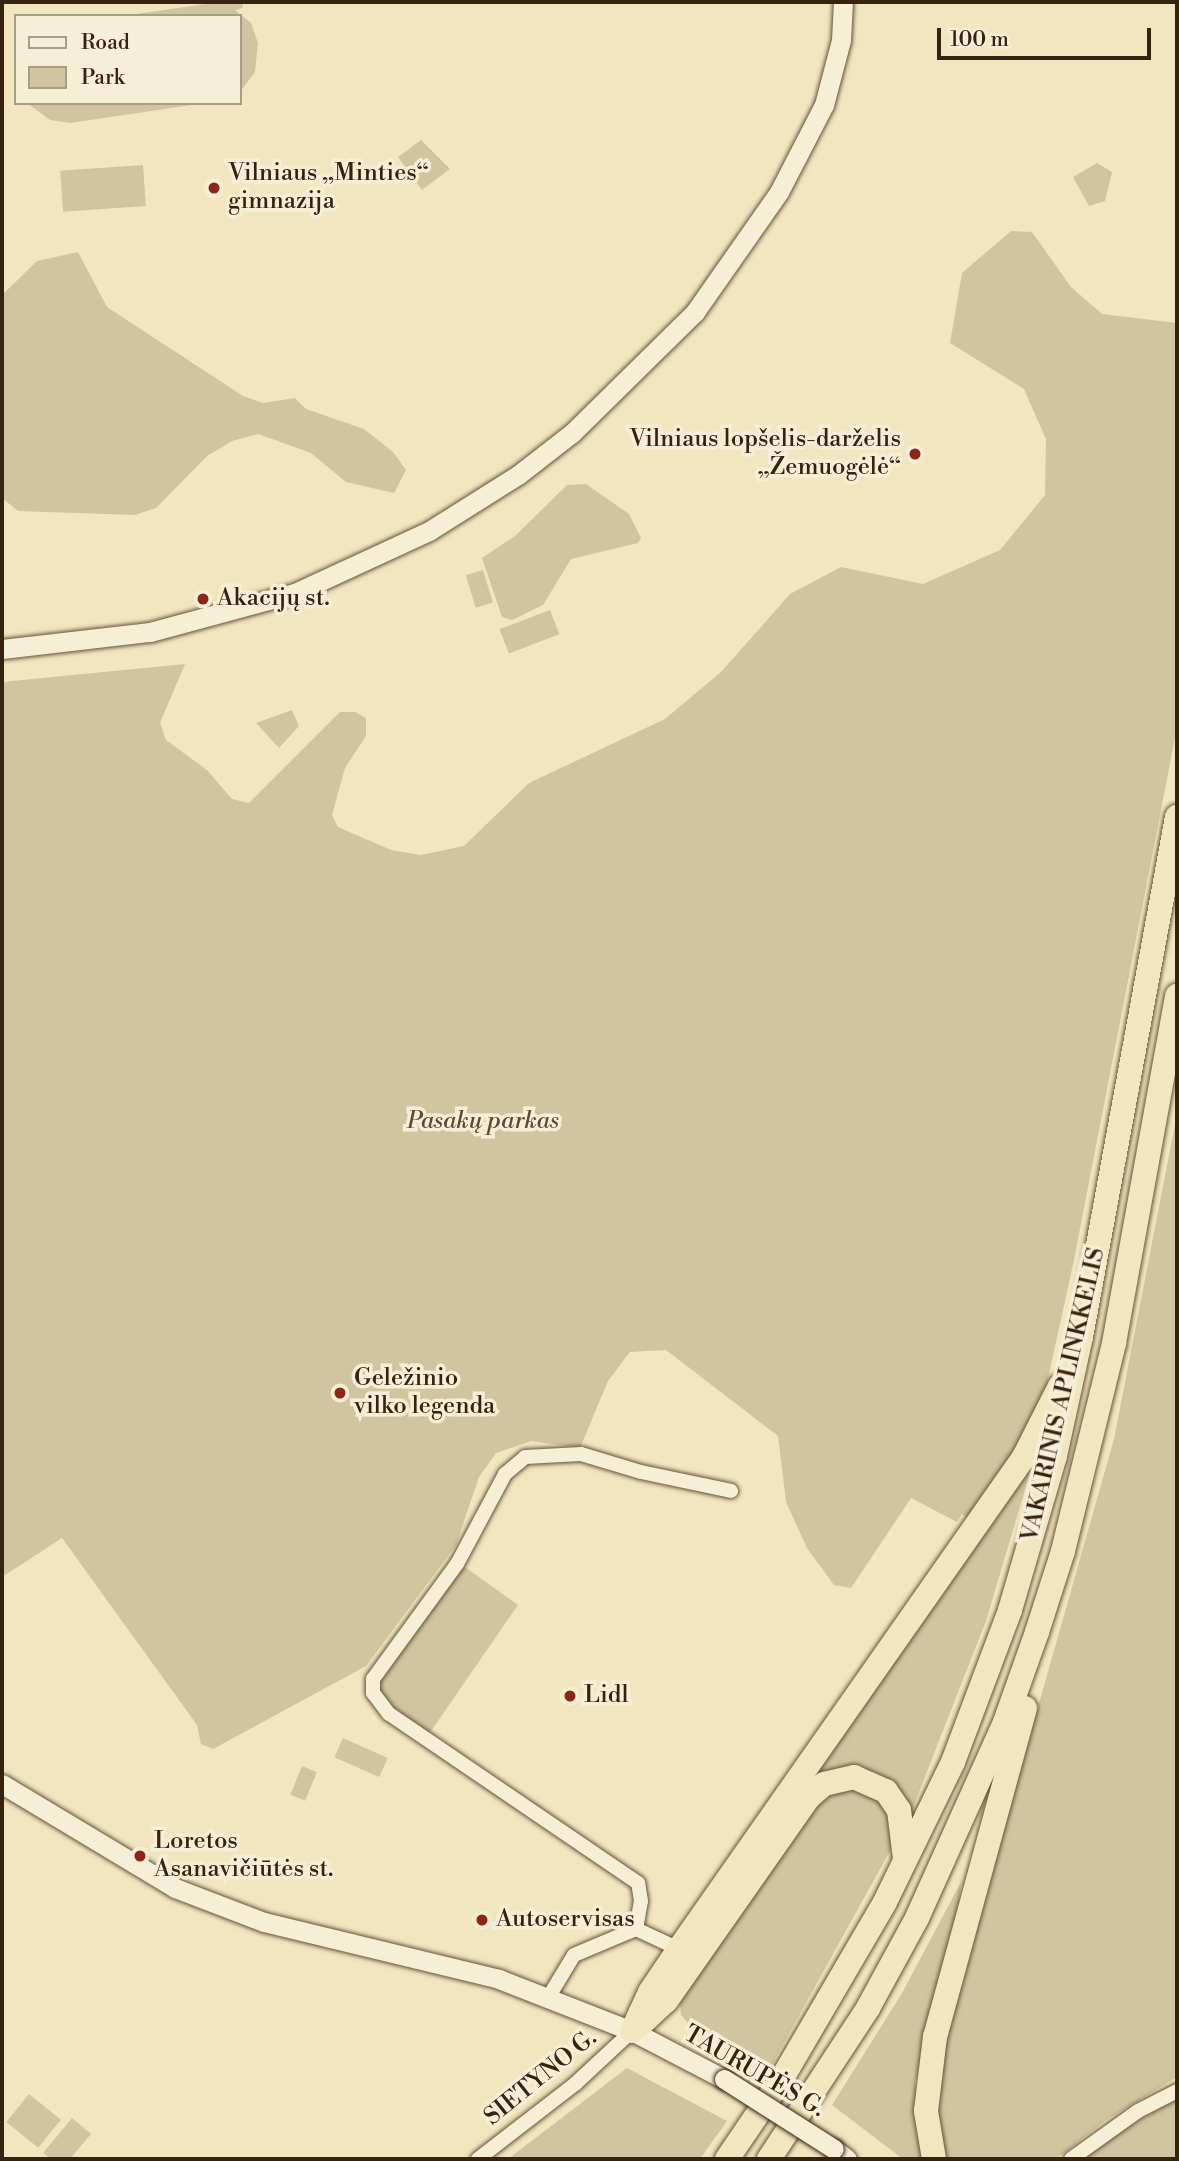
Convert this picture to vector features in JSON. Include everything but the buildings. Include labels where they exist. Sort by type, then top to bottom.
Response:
[{"type":"highway","name":"VAKARINIS APLINKKELIS","points":[[727,2159],[836,1990],[905,1861],[953,1762],[1010,1610],[1055,1456],[1081,1337],[1177,817]]},
{"type":"highway","name":"VAKARINIS APLINKKELIS","points":[[769,2159],[868,2008],[917,1919],[1005,1722],[1037,1632],[1063,1551],[1114,1343],[1177,996]]},
{"type":"highway","points":[[632,2031],[650,1992],[678,1949],[1024,1457],[1081,1337]]},
{"type":"highway","points":[[934,2159],[926,2111],[935,2037],[1025,1709],[1037,1632]]},
{"type":"highway","points":[[632,2031],[666,2001],[808,1798],[824,1784],[854,1777],[886,1790],[902,1820],[905,1861]]},
{"type":"street","points":[[2,649],[150,632],[295,593],[429,531],[518,475],[572,433],[695,312],[779,192],[824,105],[841,40],[843,2]]},
{"type":"street","points":[[636,1929],[641,1901],[638,1883],[389,1714],[373,1693],[373,1679],[457,1564],[505,1474],[525,1457],[580,1454],[640,1472],[731,1491]]},
{"type":"street","name":"TAURUPĖS G.","points":[[2,1784],[128,1863],[190,1894],[264,1922],[468,1970],[632,2031],[724,2079],[841,2154]]},
{"type":"street","points":[[548,1998],[574,1955],[636,1929],[678,1949]]},
{"type":"street","name":"SIETYNO G.","points":[[478,2159],[575,2084],[632,2031]]},
{"type":"street","points":[[1071,2159],[1138,2111],[1177,2091]]},
{"type":"green space","points":[[219,2],[242,2],[243,8],[235,10],[240,14],[137,14]]},
{"type":"green space","points":[[242,16],[251,23],[258,43],[255,72],[242,89]]},
{"type":"green space","points":[[30,105],[192,105],[70,123],[50,120]]},
{"type":"green space","points":[[421,140],[450,169],[422,190],[398,157]]},
{"type":"green space","points":[[1097,163],[1112,172],[1105,201],[1089,206],[1073,177]]},
{"type":"green space","points":[[143,165],[146,206],[63,212],[60,171]]},
{"type":"green space","name":"Pasakų parkas","points":[[1011,231],[1032,232],[1071,287],[1102,314],[1177,323],[1177,727],[1074,1260],[1042,1406],[1033,1427],[970,1519],[962,1514],[957,1522],[911,1498],[851,1588],[834,1585],[807,1548],[786,1502],[778,1436],[666,1350],[630,1352],[608,1381],[580,1448],[531,1441],[496,1453],[479,1477],[456,1545],[366,1666],[213,1749],[201,1744],[197,1725],[62,1538],[2,1577],[2,682],[185,664],[160,723],[166,740],[207,770],[232,799],[249,803],[340,712],[355,712],[366,718],[366,736],[345,768],[332,815],[338,827],[391,850],[421,855],[464,846],[529,783],[665,719],[721,672],[790,594],[841,567],[923,584],[1000,550],[1045,495],[1046,439],[1024,389],[950,343],[962,273]]},
{"type":"green space","points":[[78,252],[107,307],[243,396],[263,403],[295,398],[306,409],[364,429],[393,452],[406,470],[394,493],[346,482],[311,453],[258,434],[232,441],[207,456],[156,508],[135,515],[18,511],[2,498],[2,295],[37,261]]},
{"type":"green space","points":[[586,484],[629,514],[641,538],[638,543],[571,559],[543,605],[512,620],[502,617],[482,558],[515,536],[567,485]]},
{"type":"green space","points":[[483,570],[493,603],[476,608],[466,575]]},
{"type":"green space","points":[[550,610],[559,634],[509,654],[500,629]]},
{"type":"green space","points":[[292,710],[299,726],[279,748],[256,723]]},
{"type":"green space","points":[[1177,1114],[1177,2077],[1106,2120],[1056,2159],[944,2159],[934,2119],[945,2035],[1114,1439]]},
{"type":"green space","points":[[1033,1463],[986,1621],[910,1815],[903,1798],[809,1778]]},
{"type":"green space","points":[[462,1565],[518,1605],[429,1734],[381,1698],[377,1683]]},
{"type":"green space","points":[[343,1738],[388,1758],[379,1777],[334,1757]]},
{"type":"green space","points":[[302,1766],[317,1772],[305,1801],[290,1795]]},
{"type":"green space","points":[[862,1788],[887,1807],[894,1838],[890,1851],[770,2068],[688,2023],[681,2015],[680,1998],[826,1793]]},
{"type":"green space","points":[[961,1882],[956,1929],[915,2082],[924,2159],[903,2159],[832,2105],[902,1993]]},
{"type":"green space","points":[[627,2068],[727,2121],[700,2159],[508,2159]]},
{"type":"green space","points":[[29,2094],[61,2120],[38,2148],[6,2122]]},
{"type":"green space","points":[[1177,2098],[1177,2159],[1080,2159],[1124,2129]]},
{"type":"green space","points":[[72,2118],[91,2134],[70,2159],[51,2159],[43,2153]]},
{"type":"place","name":"Vilniaus „Minties“ gimnazija","points":[[214,188]]},
{"type":"place","name":"Vilniaus lopšelis-darželis „Žemuogėlė“","points":[[915,454]]},
{"type":"place","name":"Akacijų st.","points":[[203,599]]},
{"type":"place","name":"Geležinio vilko legenda","points":[[340,1393]]},
{"type":"place","name":"Lidl","points":[[570,1696]]},
{"type":"place","name":"Loretos Asanavičiūtės st.","points":[[140,1856]]},
{"type":"place","name":"Autoservisas","points":[[482,1920]]}]
